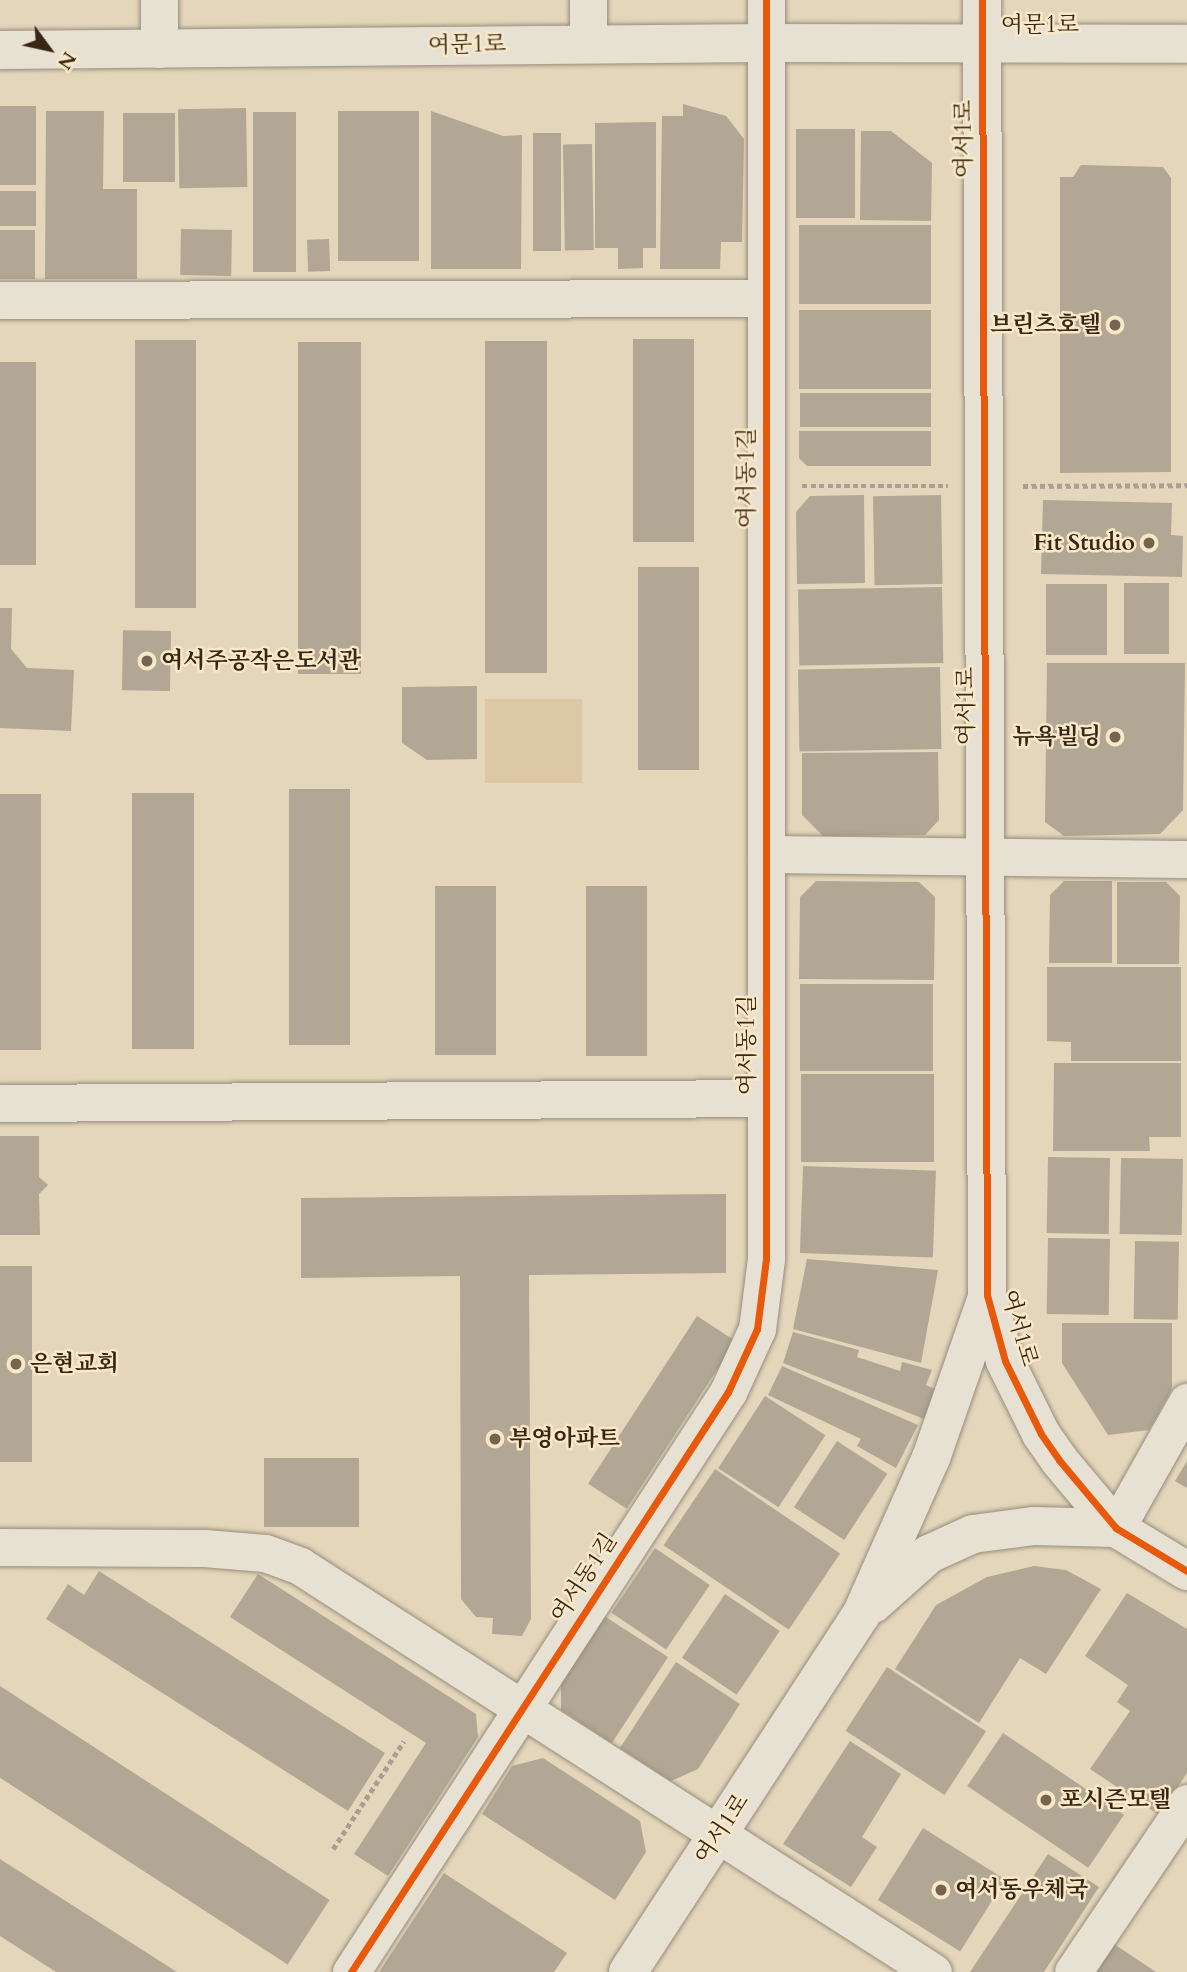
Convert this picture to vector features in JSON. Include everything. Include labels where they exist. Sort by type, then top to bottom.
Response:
[{"type":"street","points":[[159,0],[159,49]]},
{"type":"street","points":[[588,0],[588,44]]},
{"type":"street","name":"여서동1길","points":[[351,1972],[728,1392],[757,1329],[766,1259],[766,0]]},
{"type":"street","name":"여서1로","points":[[982,0],[987,1295],[1005,1361],[1025,1404],[1059,1460],[1116,1528]]},
{"type":"street","name":"여문1로","points":[[0,50],[766,43],[1187,44]]},
{"type":"street","points":[[0,300],[766,298]]},
{"type":"street","points":[[766,854],[1187,859]]},
{"type":"street","points":[[0,1103],[766,1098]]},
{"type":"street","points":[[861,1615],[931,1458],[987,1295]]},
{"type":"street","points":[[1116,1528],[1187,1402]]},
{"type":"street","points":[[861,1615],[929,1554],[973,1534],[1034,1526],[1116,1528],[1187,1571]]},
{"type":"street","points":[[0,1547],[139,1546],[265,1553],[300,1566],[719,1832],[933,1972]]},
{"type":"street","name":"여서1로","points":[[628,1972],[861,1615]]},
{"type":"street","points":[[1073,1972],[1187,1802]]},
{"type":"path","points":[[767,486],[1187,485]]},
{"type":"path","points":[[333,1849],[404,1741]]},
{"type":"shaded area","points":[[485,699],[582,699],[582,783],[485,783]]},
{"type":"building","points":[[683,104],[726,116],[744,139],[742,242],[721,242],[720,269],[660,269],[662,116],[683,116]]},
{"type":"building","points":[[0,106],[36,106],[36,185],[0,185]]},
{"type":"building","points":[[246,108],[247,187],[179,188],[178,109]]},
{"type":"building","points":[[46,111],[104,111],[103,189],[137,189],[137,279],[45,279]]},
{"type":"building","points":[[338,111],[419,111],[419,261],[338,261]]},
{"type":"building","points":[[431,111],[503,136],[522,135],[521,269],[431,269]]},
{"type":"building","points":[[253,112],[296,112],[296,272],[253,272]]},
{"type":"building","points":[[123,113],[175,113],[175,182],[123,182]]},
{"type":"building","points":[[656,122],[656,248],[643,248],[643,268],[618,269],[618,248],[595,248],[595,123]]},
{"type":"building","points":[[796,129],[855,129],[855,218],[796,218]]},
{"type":"building","points":[[861,131],[891,131],[932,163],[931,221],[860,220]]},
{"type":"building","points":[[533,133],[561,133],[561,251],[533,251]]},
{"type":"building","points":[[592,144],[594,250],[565,250],[563,145]]},
{"type":"building","name":"브린츠호텔","points":[[1081,165],[1163,167],[1171,178],[1171,472],[1060,473],[1060,177],[1073,177]]},
{"type":"building","points":[[0,191],[36,191],[36,226],[0,226]]},
{"type":"building","points":[[799,225],[931,225],[931,304],[799,304]]},
{"type":"building","points":[[181,229],[232,230],[231,276],[180,275]]},
{"type":"building","points":[[0,230],[35,230],[35,279],[0,279]]},
{"type":"building","points":[[329,239],[330,271],[308,272],[307,240]]},
{"type":"building","points":[[799,310],[931,310],[931,389],[799,389]]},
{"type":"building","points":[[633,339],[694,339],[694,542],[633,542]]},
{"type":"building","points":[[135,340],[196,340],[196,608],[135,608]]},
{"type":"building","points":[[485,341],[547,341],[547,673],[485,673]]},
{"type":"building","points":[[298,342],[361,342],[361,674],[298,674]]},
{"type":"building","points":[[0,362],[36,362],[36,565],[0,565]]},
{"type":"building","points":[[800,393],[931,393],[931,427],[800,427]]},
{"type":"building","points":[[799,431],[931,431],[931,466],[807,466],[799,458]]},
{"type":"building","points":[[864,495],[865,583],[797,584],[796,512],[810,496]]},
{"type":"building","points":[[941,495],[943,584],[875,585],[873,496]]},
{"type":"building","points":[[1043,500],[1172,503],[1171,535],[1183,536],[1182,577],[1041,574]]},
{"type":"building","points":[[638,567],[699,567],[699,770],[638,770]]},
{"type":"building","points":[[1124,583],[1169,583],[1169,654],[1124,654]]},
{"type":"building","points":[[1046,584],[1107,584],[1107,655],[1046,655]]},
{"type":"building","points":[[942,587],[943,663],[799,666],[798,590]]},
{"type":"building","points":[[0,608],[12,608],[11,649],[27,668],[74,670],[71,731],[0,728]]},
{"type":"building","points":[[123,630],[171,631],[170,691],[122,690]]},
{"type":"building","name":"뉴욕빌딩","points":[[1047,663],[1185,663],[1183,810],[1160,834],[1064,836],[1045,822]]},
{"type":"building","points":[[940,667],[941,749],[799,751],[798,669]]},
{"type":"building","points":[[477,686],[477,759],[427,760],[402,743],[402,687]]},
{"type":"building","points":[[938,752],[939,820],[925,835],[823,836],[802,815],[802,753]]},
{"type":"building","points":[[289,789],[350,789],[350,1045],[289,1045]]},
{"type":"building","points":[[132,793],[194,793],[194,1049],[132,1049]]},
{"type":"building","points":[[0,794],[41,794],[41,1050],[0,1050]]},
{"type":"building","points":[[816,881],[919,882],[935,897],[934,980],[799,979],[800,897]]},
{"type":"building","points":[[1064,881],[1112,881],[1112,963],[1049,963],[1050,895]]},
{"type":"building","points":[[1117,882],[1166,882],[1180,896],[1179,964],[1117,964]]},
{"type":"building","points":[[435,886],[496,886],[496,1055],[435,1055]]},
{"type":"building","points":[[586,886],[647,886],[647,1056],[586,1056]]},
{"type":"building","points":[[1047,967],[1181,967],[1181,1061],[1071,1061],[1071,1042],[1047,1041]]},
{"type":"building","points":[[800,984],[933,984],[933,1071],[800,1071]]},
{"type":"building","points":[[1054,1063],[1181,1063],[1181,1137],[1149,1137],[1150,1151],[1053,1151]]},
{"type":"building","points":[[801,1074],[934,1074],[934,1162],[801,1162]]},
{"type":"building","points":[[0,1136],[39,1136],[39,1177],[48,1185],[39,1194],[40,1235],[0,1235]]},
{"type":"building","points":[[1048,1157],[1110,1158],[1109,1234],[1047,1233]]},
{"type":"building","points":[[1121,1158],[1183,1159],[1182,1235],[1120,1234]]},
{"type":"building","points":[[803,1166],[936,1171],[933,1258],[800,1253]]},
{"type":"building","name":"부영아파트","points":[[726,1194],[726,1273],[529,1275],[531,1619],[522,1636],[492,1634],[493,1618],[476,1617],[461,1599],[460,1276],[301,1278],[301,1198]]},
{"type":"building","points":[[1048,1238],[1110,1239],[1109,1315],[1047,1314]]},
{"type":"building","points":[[1135,1241],[1179,1242],[1178,1320],[1134,1319]]},
{"type":"building","points":[[807,1259],[938,1270],[921,1363],[793,1329]]},
{"type":"building","name":"은현교회","points":[[0,1266],[32,1266],[32,1462],[0,1462]]},
{"type":"building","points":[[697,1316],[736,1341],[627,1509],[588,1484]]},
{"type":"building","points":[[1062,1323],[1172,1323],[1172,1389],[1149,1430],[1108,1435],[1062,1363]]},
{"type":"building","points":[[793,1332],[859,1350],[857,1357],[900,1371],[902,1362],[932,1370],[926,1385],[935,1389],[924,1419],[783,1363]]},
{"type":"building","points":[[782,1366],[918,1425],[896,1468],[857,1446],[861,1439],[768,1395]]},
{"type":"building","points":[[765,1396],[825,1435],[779,1507],[718,1468]]},
{"type":"building","points":[[837,1441],[887,1474],[844,1540],[794,1507]]},
{"type":"building","points":[[264,1458],[359,1458],[359,1527],[264,1527]]},
{"type":"building","points":[[1187,1461],[1187,1488],[1175,1481]]},
{"type":"building","points":[[715,1469],[840,1553],[789,1630],[664,1545]]},
{"type":"building","points":[[655,1548],[710,1585],[666,1650],[611,1613]]},
{"type":"building","points":[[1034,1566],[1066,1570],[1101,1589],[1046,1674],[1020,1658],[979,1723],[895,1669],[936,1605],[987,1577]]},
{"type":"building","points":[[99,1571],[385,1753],[348,1811],[46,1619],[68,1584],[84,1595]]},
{"type":"building","points":[[258,1574],[476,1714],[478,1737],[388,1876],[354,1854],[426,1743],[230,1617]]},
{"type":"building","points":[[1127,1593],[1187,1629],[1187,1773],[1159,1815],[1090,1769],[1130,1711],[1117,1702],[1128,1685],[1085,1656]]},
{"type":"building","points":[[725,1594],[780,1631],[737,1695],[682,1658]]},
{"type":"building","points":[[604,1616],[668,1657],[612,1743],[561,1710],[561,1682]]},
{"type":"building","points":[[676,1662],[740,1704],[698,1769],[671,1781],[620,1748]]},
{"type":"building","points":[[887,1667],[986,1731],[945,1795],[846,1731]]},
{"type":"building","points":[[0,1686],[330,1900],[288,1965],[0,1778]]},
{"type":"building","name":"포시즌모텔","points":[[1003,1733],[1124,1815],[1088,1868],[967,1786]]},
{"type":"building","points":[[850,1741],[901,1774],[862,1837],[877,1847],[851,1887],[783,1844]]},
{"type":"building","points":[[543,1758],[640,1821],[646,1852],[615,1900],[482,1814],[512,1766]]},
{"type":"building","name":"여서동우체국","points":[[923,1828],[1005,1879],[960,1951],[878,1900]]},
{"type":"building","points":[[1048,1854],[1099,1887],[1044,1972],[970,1972]]},
{"type":"building","points":[[0,1859],[177,1972],[56,1972],[0,1936]]},
{"type":"building","points":[[444,1873],[567,1953],[554,1972],[379,1972]]},
{"type":"building","points":[[1108,1940],[1156,1972],[1087,1972]]},
{"type":"cycle path","points":[[351,1972],[728,1392],[757,1329],[766,1259],[766,0]]},
{"type":"cycle path","points":[[982,0],[987,1295],[1005,1361],[1041,1434],[1059,1460],[1116,1528],[1187,1571]]},
{"type":"place","name":"브린츠호텔","points":[[1115,325]]},
{"type":"place","name":"Fit Studio","points":[[1149,543]]},
{"type":"place","name":"여서주공작은도서관","points":[[147,661]]},
{"type":"place","name":"뉴욕빌딩","points":[[1115,737]]},
{"type":"place","name":"은현교회","points":[[16,1364]]},
{"type":"place","name":"부영아파트","points":[[495,1439]]},
{"type":"place","name":"포시즌모텔","points":[[1046,1800]]},
{"type":"place","name":"여서동우체국","points":[[941,1890]]}]
